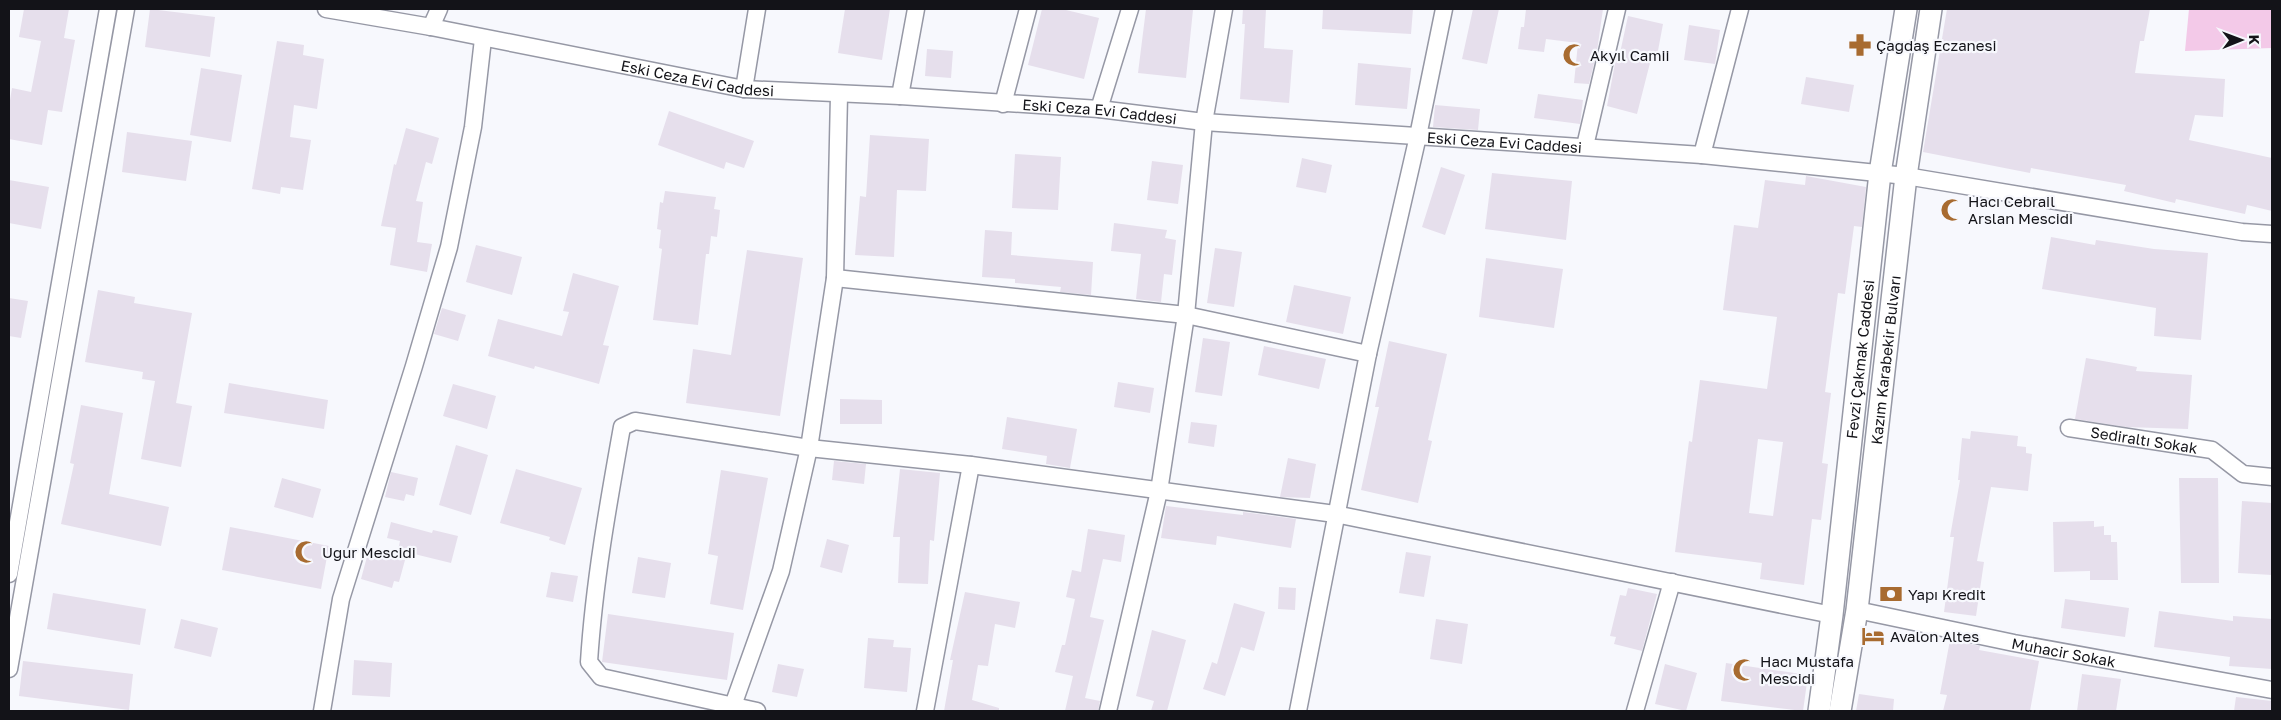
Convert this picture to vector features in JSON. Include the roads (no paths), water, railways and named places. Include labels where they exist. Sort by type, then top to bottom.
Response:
[{"type":"main road","name":"Fevzi Çakmak Caddesi","points":[[1819,711],[1832,615],[1880,173],[1906,9]]},
{"type":"main road","name":"Kazım Karabekir Bulvarı","points":[[1840,711],[1857,610],[1906,176],[1931,9]]},
{"type":"street","points":[[9,574],[108,9]]},
{"type":"street","points":[[9,663],[126,9]]},
{"type":"street","name":"Eski Ceza Evi Caddesi","points":[[326,9],[431,27],[483,39],[744,89],[900,96],[1099,109],[1204,122],[1585,146],[1702,155],[1906,176]]},
{"type":"street","points":[[431,27],[439,9]]},
{"type":"street","points":[[744,89],[757,9]]},
{"type":"street","points":[[900,96],[916,9]]},
{"type":"street","points":[[1003,104],[1028,9]]},
{"type":"street","points":[[1099,109],[1130,9]]},
{"type":"street","points":[[1108,711],[1160,490],[1186,316],[1204,122],[1224,9]]},
{"type":"street","points":[[1298,711],[1368,354],[1418,136],[1444,9]]},
{"type":"street","points":[[1585,146],[1617,9]]},
{"type":"street","points":[[1702,155],[1740,9]]},
{"type":"street","points":[[322,711],[341,599],[411,376],[449,247],[473,127],[483,39]]},
{"type":"street","points":[[731,709],[781,571],[809,448],[835,278],[839,94]]},
{"type":"street","points":[[1906,176],[2242,232],[2272,234]]},
{"type":"street","points":[[2242,232],[2272,241]]},
{"type":"street","points":[[835,278],[1186,316],[1368,354]]},
{"type":"street","points":[[757,711],[731,709],[601,677],[589,662],[592,610],[622,427],[635,421],[809,448],[971,465],[1336,514],[1832,615]]},
{"type":"street","name":"Sediraltı Sokak","points":[[2069,428],[2212,450],[2243,474],[2272,477]]},
{"type":"street","points":[[925,711],[971,465]]},
{"type":"street","points":[[1635,711],[1672,582]]},
{"type":"street","name":"Muhacir Sokak","points":[[1857,610],[2014,643],[2272,690]]},
{"type":"place","name":"Çağdaş Eczanesi","points":[[1860,45]]},
{"type":"place","name":"Akyıl Camii","points":[[1574,55]]},
{"type":"place","name":"Hacı Cebrail Arslan Mescidi","points":[[1952,210]]},
{"type":"place","name":"Uğur Mescidi","points":[[306,552]]},
{"type":"place","name":"Yapı Kredit","points":[[1891,594]]},
{"type":"place","name":"Avalon Altes","points":[[1873,636]]},
{"type":"place","name":"Hacı Mustafa Mescidi","points":[[1744,670]]}]
